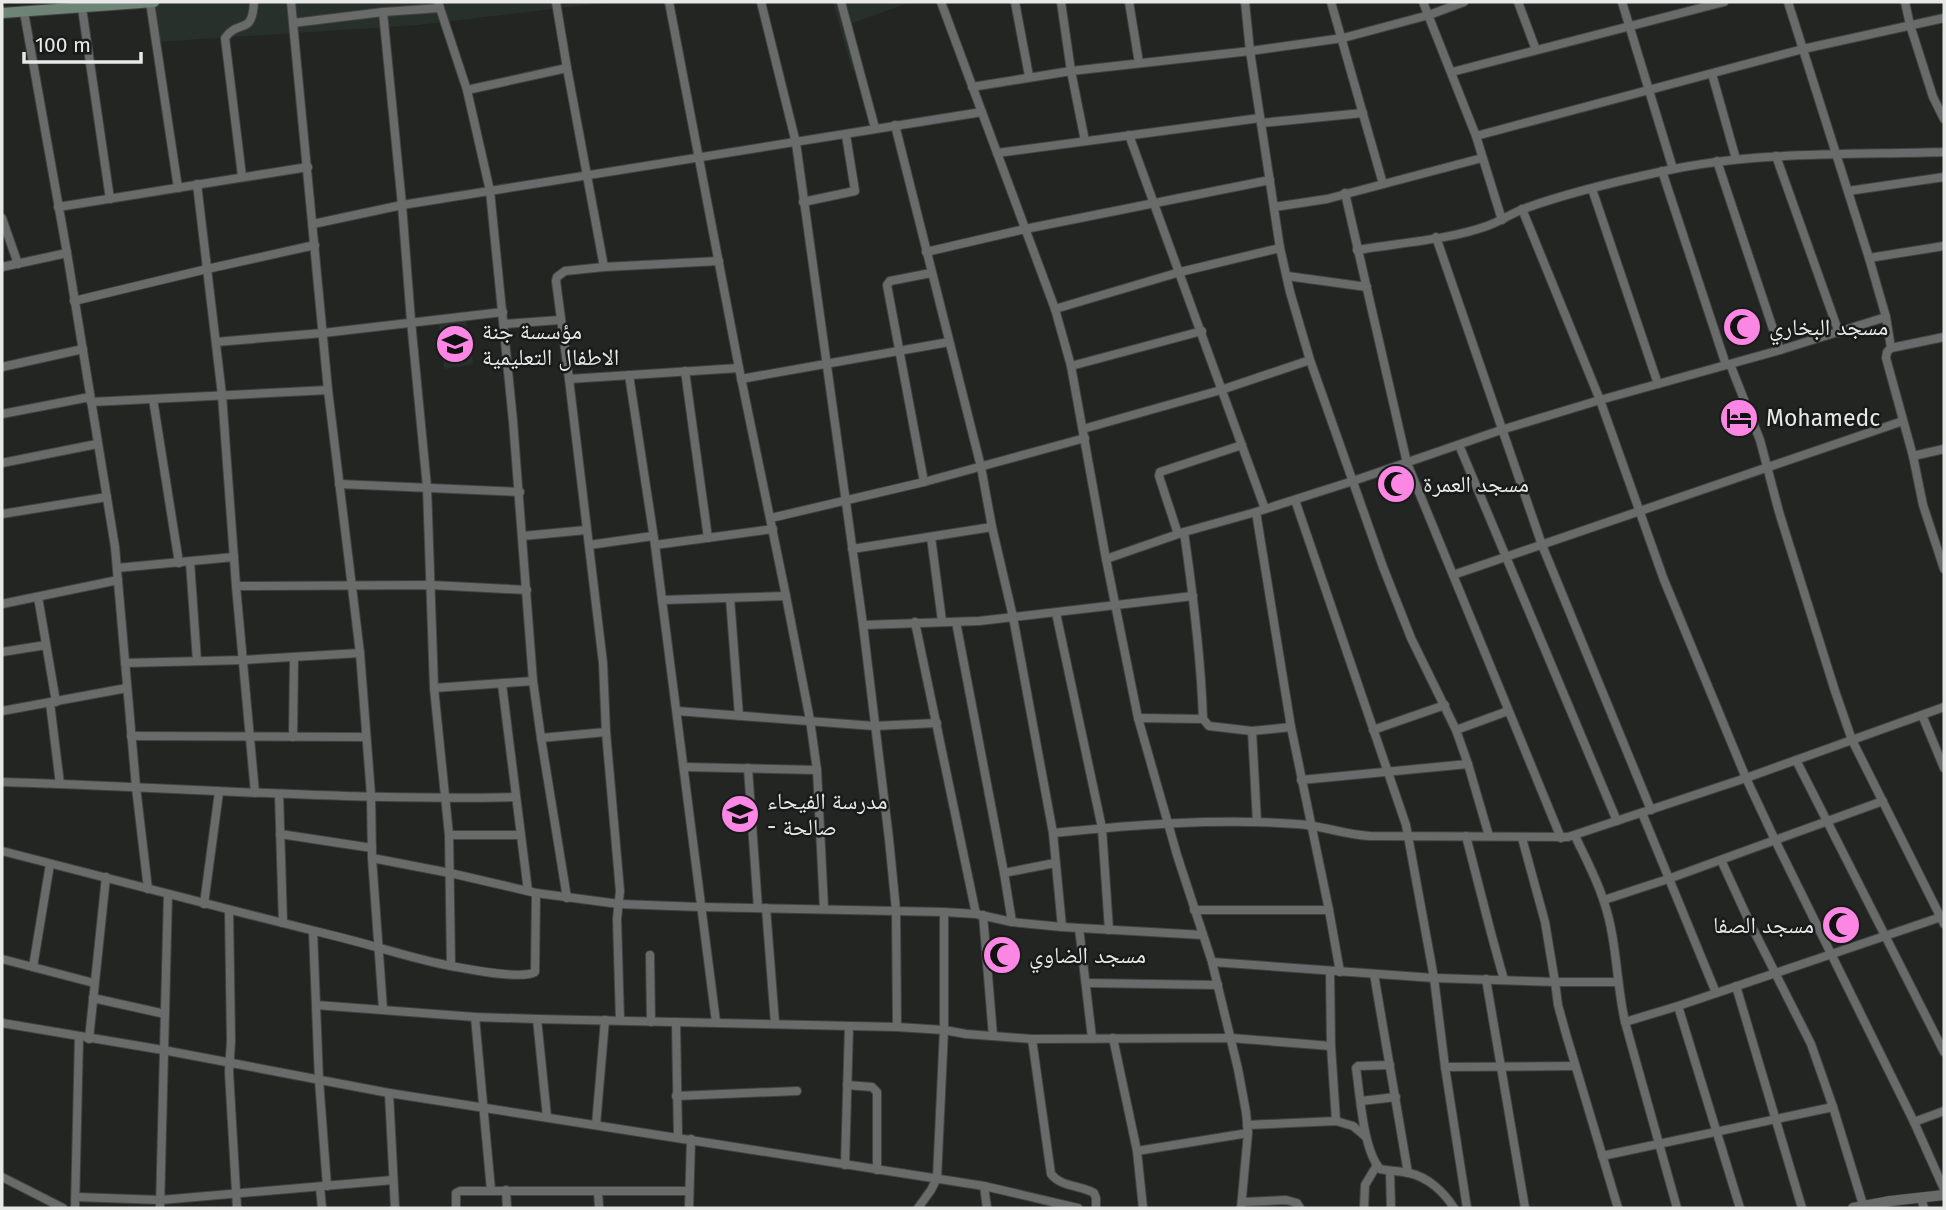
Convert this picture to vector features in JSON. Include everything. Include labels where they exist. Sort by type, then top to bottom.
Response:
[{"type":"main road","points":[[13,10],[152,2]]},
{"type":"street","points":[[152,2],[178,188]]},
{"type":"street","points":[[242,176],[225,38],[231,31],[251,22],[254,2]]},
{"type":"street","points":[[291,2],[328,390],[360,653],[383,1009]]},
{"type":"street","points":[[556,2],[604,267]]},
{"type":"street","points":[[669,2],[810,720],[817,770],[824,908]]},
{"type":"street","points":[[761,2],[796,143],[863,625],[890,839],[896,910],[897,1027]]},
{"type":"street","points":[[841,2],[875,128]]},
{"type":"street","points":[[941,2],[1055,309],[1071,366],[1138,718],[1152,773],[1212,962],[1244,1097],[1247,1129],[1242,1205],[1286,1200],[1297,1203],[1300,1208]]},
{"type":"street","points":[[1015,2],[1029,76]]},
{"type":"street","points":[[1061,2],[1085,141]]},
{"type":"street","points":[[1129,2],[1139,63]]},
{"type":"street","points":[[1245,2],[1280,248],[1310,360],[1411,638],[1456,730],[1489,836]]},
{"type":"street","points":[[1331,2],[1383,184]]},
{"type":"street","points":[[1423,2],[1476,136],[1502,220]]},
{"type":"street","points":[[972,87],[1029,76],[1343,38],[1429,15],[1464,2]]},
{"type":"street","points":[[1518,2],[1536,50]]},
{"type":"street","points":[[1622,2],[1673,169]]},
{"type":"street","points":[[1452,72],[1724,2]]},
{"type":"street","points":[[1788,2],[1869,258],[1886,317],[1891,348]]},
{"type":"street","points":[[1905,2],[1933,97],[1943,113]]},
{"type":"street","points":[[293,23],[439,5],[467,90],[490,191],[520,492],[533,681],[567,898]]},
{"type":"street","points":[[82,8],[110,199]]},
{"type":"street","points":[[13,10],[58,207],[107,497],[117,568],[136,788],[148,889]]},
{"type":"street","points":[[383,12],[427,487],[434,688],[449,835],[451,966]]},
{"type":"street","points":[[1476,136],[1803,49],[1944,18]]},
{"type":"street","points":[[467,90],[567,68]]},
{"type":"street","points":[[1712,74],[1736,159]]},
{"type":"street","points":[[313,224],[402,205],[982,112]]},
{"type":"street","points":[[998,153],[1129,135],[1363,113]]},
{"type":"street","points":[[895,125],[981,467],[1013,617],[1053,833],[1062,927]]},
{"type":"street","points":[[803,202],[855,191],[846,135]]},
{"type":"street","points":[[1129,135],[1265,509]]},
{"type":"street","points":[[1357,250],[1458,234],[1502,220],[1522,209],[1592,189],[1662,171],[1717,161],[1776,156],[1944,152]]},
{"type":"street","points":[[1776,156],[1839,333]]},
{"type":"street","points":[[1274,207],[1327,199],[1482,158]]},
{"type":"street","points":[[1717,161],[1780,350]]},
{"type":"street","points":[[58,207],[308,166]]},
{"type":"street","points":[[1625,1022],[1884,936],[1943,920],[1852,740],[1811,614],[1760,440],[1728,365],[1662,171]]},
{"type":"street","points":[[1848,191],[1944,177]]},
{"type":"street","points":[[926,252],[1025,229],[1270,180]]},
{"type":"street","points":[[197,184],[222,395],[255,793]]},
{"type":"street","points":[[1592,189],[1658,384]]},
{"type":"street","points":[[1345,193],[1407,463],[1561,838]]},
{"type":"street","points":[[1522,209],[1600,400],[1664,580],[1746,778],[1944,1189]]},
{"type":"street","points":[[2,218],[18,264]]},
{"type":"street","points":[[1436,237],[1542,545],[1651,810]]},
{"type":"street","points":[[74,300],[315,245]]},
{"type":"street","points":[[1869,258],[1944,246]]},
{"type":"street","points":[[1055,309],[1180,272],[1280,248]]},
{"type":"street","points":[[2,267],[66,253]]},
{"type":"street","points":[[620,1020],[617,919],[620,891],[601,651],[556,281],[565,271],[719,261]]},
{"type":"street","points":[[923,482],[888,282],[931,273]]},
{"type":"street","points":[[1287,276],[1367,288]]},
{"type":"street","points":[[216,342],[323,333],[503,312]]},
{"type":"street","points":[[1106,559],[1181,533],[1295,500],[1502,430],[1886,317]]},
{"type":"street","points":[[504,324],[560,320]]},
{"type":"street","points":[[1071,366],[1202,331]]},
{"type":"street","points":[[1944,337],[1891,348],[1886,358],[1913,456],[1923,505],[1944,569]]},
{"type":"street","points":[[741,379],[948,342]]},
{"type":"street","points":[[2,367],[83,349]]},
{"type":"street","points":[[771,518],[981,467],[1310,360]]},
{"type":"street","points":[[569,379],[739,368]]},
{"type":"street","points":[[685,371],[708,538]]},
{"type":"street","points":[[629,375],[677,711],[716,1022]]},
{"type":"street","points":[[2,414],[91,400],[328,390]]},
{"type":"street","points":[[153,399],[179,562]]},
{"type":"street","points":[[1453,575],[1903,421]]},
{"type":"street","points":[[2,463],[97,444]]},
{"type":"street","points":[[1242,445],[1160,472],[1159,476],[1181,533],[1193,596],[1203,719],[1209,726],[1252,731],[1291,727]]},
{"type":"street","points":[[1459,445],[1617,821]]},
{"type":"street","points":[[1913,456],[1944,449]]},
{"type":"street","points":[[339,484],[520,492]]},
{"type":"street","points":[[2,514],[107,497]]},
{"type":"street","points":[[1295,500],[1401,809],[1434,978],[1467,1208]]},
{"type":"street","points":[[1256,512],[1291,727],[1329,910],[1335,972],[1331,1046],[1336,1121]]},
{"type":"street","points":[[852,549],[992,527]]},
{"type":"street","points":[[523,536],[586,530]]},
{"type":"street","points":[[589,545],[708,538],[773,530]]},
{"type":"street","points":[[931,537],[942,621]]},
{"type":"street","points":[[117,568],[234,557]]},
{"type":"street","points":[[190,562],[197,661]]},
{"type":"street","points":[[2,604],[118,580]]},
{"type":"street","points":[[236,586],[430,585],[527,590]]},
{"type":"street","points":[[662,600],[786,596]]},
{"type":"street","points":[[863,625],[1013,617],[1193,596]]},
{"type":"street","points":[[38,597],[53,702],[60,783]]},
{"type":"street","points":[[730,598],[739,716]]},
{"type":"street","points":[[1056,613],[1102,828],[1109,930]]},
{"type":"street","points":[[915,622],[979,914],[993,1036]]},
{"type":"street","points":[[956,622],[1012,922]]},
{"type":"street","points":[[2,652],[46,645]]},
{"type":"street","points":[[125,663],[360,653]]},
{"type":"street","points":[[293,737],[295,657]]},
{"type":"street","points":[[434,688],[533,681]]},
{"type":"street","points":[[2,851],[415,958],[497,973],[533,974],[532,892],[521,835],[502,684]]},
{"type":"street","points":[[2,711],[127,688]]},
{"type":"street","points":[[1373,730],[1445,705]]},
{"type":"street","points":[[1053,833],[1168,824],[1257,822],[1312,826],[1355,835],[1408,838],[1561,838],[1575,836],[1746,778],[1944,707]]},
{"type":"street","points":[[677,711],[874,726],[937,723]]},
{"type":"street","points":[[1456,730],[1508,711]]},
{"type":"street","points":[[1922,715],[1944,768]]},
{"type":"street","points":[[1138,718],[1203,719]]},
{"type":"street","points":[[1252,731],[1257,822]]},
{"type":"street","points":[[541,738],[606,732]]},
{"type":"street","points":[[131,736],[366,737]]},
{"type":"street","points":[[1797,760],[1944,1052]]},
{"type":"street","points":[[1301,780],[1468,764]]},
{"type":"street","points":[[684,767],[817,770]]},
{"type":"street","points":[[748,768],[775,1023]]},
{"type":"street","points":[[2,782],[279,794],[516,797]]},
{"type":"street","points":[[204,904],[219,792]]},
{"type":"street","points":[[279,794],[283,923]]},
{"type":"street","points":[[1604,900],[1883,801]]},
{"type":"street","points":[[1642,813],[1716,993]]},
{"type":"street","points":[[280,834],[372,848]]},
{"type":"street","points":[[449,835],[521,835]]},
{"type":"street","points":[[1466,836],[1504,980]]},
{"type":"street","points":[[1575,836],[1604,900],[1625,1022],[1677,1208]]},
{"type":"street","points":[[1522,838],[1545,922],[1558,1005],[1618,1208]]},
{"type":"street","points":[[372,858],[532,892],[619,904],[944,912],[979,914],[1012,922],[1062,927],[1203,935]]},
{"type":"street","points":[[1721,860],[1811,1044],[1864,1207]]},
{"type":"street","points":[[1004,873],[1055,863]]},
{"type":"street","points":[[33,967],[50,864]]},
{"type":"street","points":[[89,1039],[106,877]]},
{"type":"street","points":[[161,1204],[168,894]]},
{"type":"street","points":[[1194,910],[1329,910]]},
{"type":"street","points":[[229,911],[232,1041],[229,1063],[237,1208]]},
{"type":"street","points":[[918,1208],[932,1190],[937,1178],[944,1030],[944,912]]},
{"type":"street","points":[[1079,928],[1092,1038]]},
{"type":"street","points":[[313,931],[322,1208]]},
{"type":"street","points":[[650,955],[651,1022]]},
{"type":"street","points":[[2,959],[94,983]]},
{"type":"street","points":[[1212,962],[1434,978],[1618,982]]},
{"type":"street","points":[[1374,974],[1408,1172]]},
{"type":"street","points":[[1486,979],[1525,1208]]},
{"type":"street","points":[[1087,983],[1218,985]]},
{"type":"street","points":[[1736,986],[1801,1208]]},
{"type":"street","points":[[93,999],[164,1014]]},
{"type":"street","points":[[316,1005],[475,1017],[897,1027],[1032,1039],[1231,1038],[1331,1046]]},
{"type":"street","points":[[1678,1006],[1740,1208]]},
{"type":"street","points":[[475,1017],[492,1190]]},
{"type":"street","points":[[537,1019],[547,1117]]},
{"type":"street","points":[[596,1125],[605,1020]]},
{"type":"street","points":[[2,1023],[389,1093],[984,1186],[1078,1208]]},
{"type":"street","points":[[676,1023],[678,1137]]},
{"type":"street","points":[[845,1165],[849,1026]]},
{"type":"street","points":[[75,1208],[79,1037]]},
{"type":"street","points":[[1112,1038],[1137,1151],[1143,1208]]},
{"type":"street","points":[[1032,1039],[1051,1174],[1059,1182],[1094,1193],[1096,1208]]},
{"type":"street","points":[[1390,1065],[1357,1067],[1366,1137],[1377,1165],[1380,1169],[1408,1172],[1421,1177],[1437,1188],[1454,1208]]},
{"type":"street","points":[[1445,1067],[1575,1066]]},
{"type":"street","points":[[847,1084],[872,1087],[877,1092],[877,1170]]},
{"type":"street","points":[[676,1096],[797,1091]]},
{"type":"street","points":[[389,1093],[395,1208]]},
{"type":"street","points":[[1361,1101],[1396,1097]]},
{"type":"street","points":[[1602,1156],[1833,1107]]},
{"type":"street","points":[[1913,1122],[1944,1111]]},
{"type":"street","points":[[1137,1151],[1247,1129],[1336,1121],[1353,1126],[1366,1137]]},
{"type":"street","points":[[689,1208],[691,1139]]},
{"type":"street","points":[[1364,1208],[1365,1185],[1377,1165]]},
{"type":"street","points":[[1390,1171],[1391,1208]]},
{"type":"street","points":[[2,1177],[63,1208]]},
{"type":"street","points":[[76,1197],[161,1204],[236,1194],[393,1180]]},
{"type":"street","points":[[984,1186],[989,1208]]},
{"type":"street","points":[[506,1190],[507,1208]]},
{"type":"street","points":[[456,1208],[456,1193],[460,1191],[689,1191]]},
{"type":"street","points":[[598,1191],[599,1208]]},
{"type":"street","points":[[1853,1208],[1922,1203],[1944,1195]]},
{"type":"shaded area","points":[[148,2],[611,2],[418,25],[156,42]]},
{"type":"shaded area","points":[[833,2],[911,2],[850,24],[863,67],[852,70]]},
{"type":"shaded area","name":"مؤسسة جنة الاطفال التعليمية","points":[[466,321],[473,364],[444,369],[439,324]]},
{"type":"place","name":"مسجد البخاري","points":[[1742,327]]},
{"type":"place","name":"مؤسسة جنة الاطفال التعليمية","points":[[455,344]]},
{"type":"place","name":"Mohamedc","points":[[1739,418]]},
{"type":"place","name":"مسجد العمرة","points":[[1396,484]]},
{"type":"place","name":"مدرسة الفيحاء - صالحة","points":[[740,814]]},
{"type":"place","name":"مسجد الصفا","points":[[1841,925]]},
{"type":"place","name":"مسجد الضاوي","points":[[1002,955]]}]
